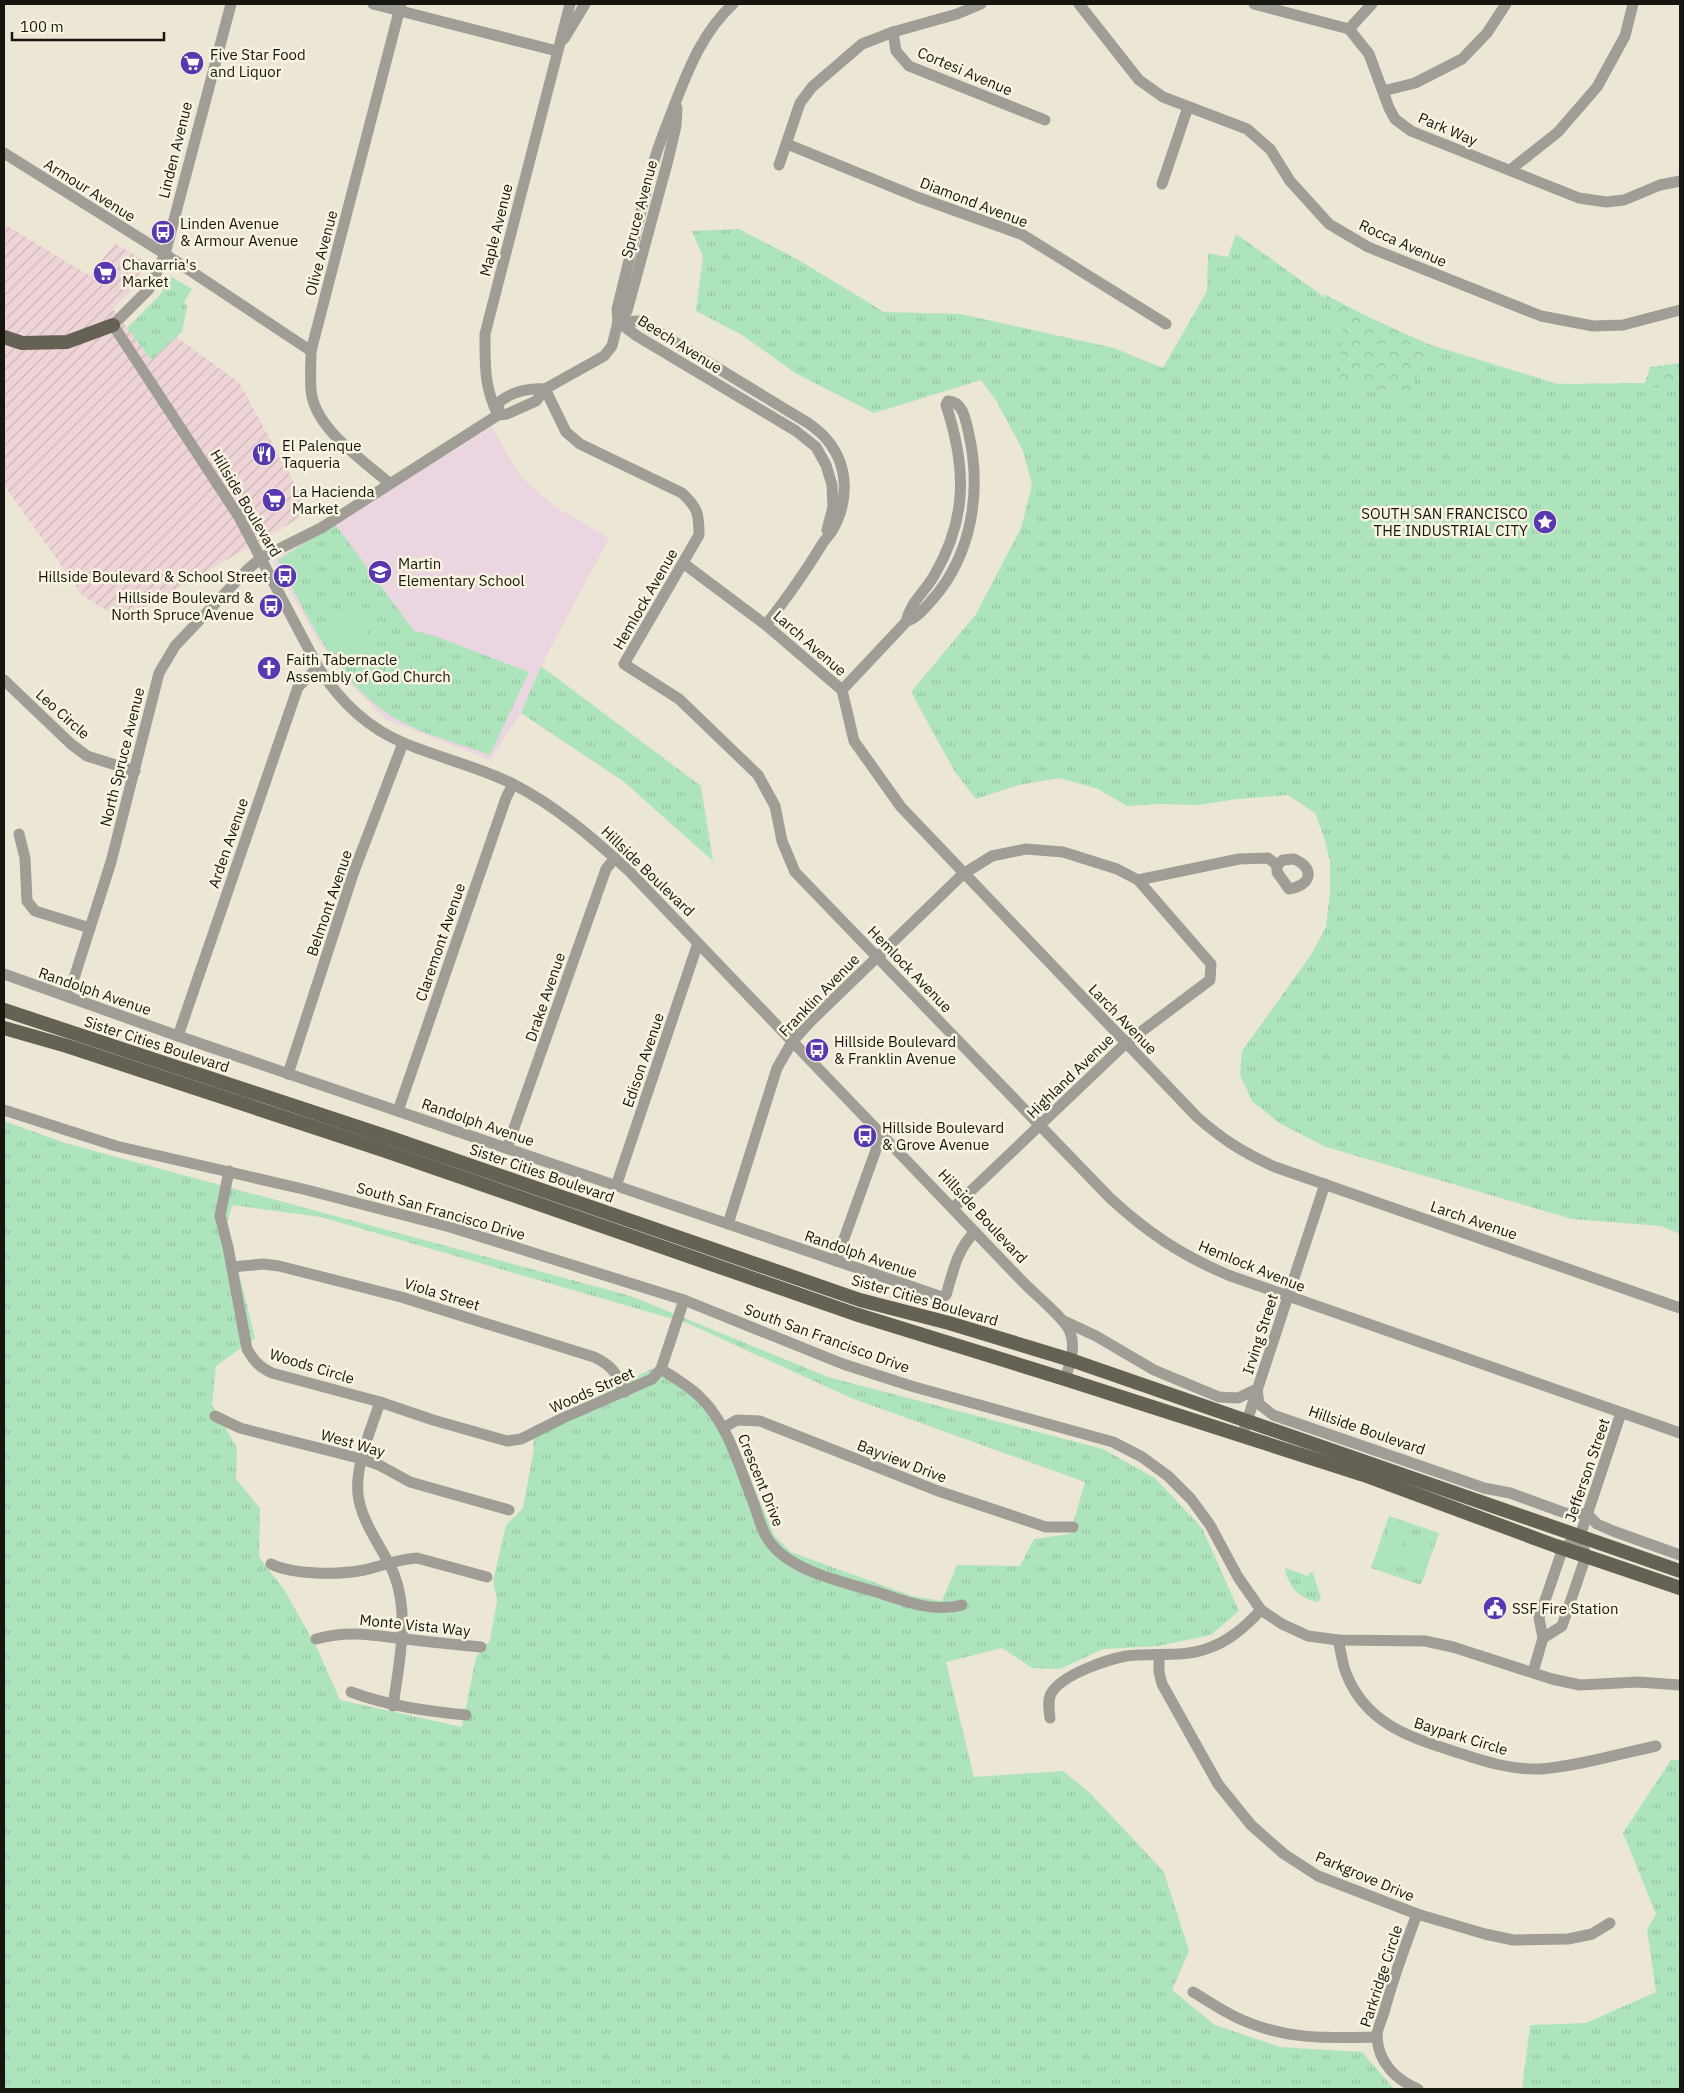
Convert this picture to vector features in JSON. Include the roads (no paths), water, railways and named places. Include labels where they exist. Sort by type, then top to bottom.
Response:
[{"type":"main road","name":"Linden Avenue","points":[[4,338],[22,343],[67,342],[113,325]]},
{"type":"main road","name":"Sister Cities Boulevard","points":[[4,1010],[388,1137],[860,1300],[949,1323],[1070,1360]]},
{"type":"main road","name":"Sister Cities Boulevard","points":[[4,1028],[67,1046],[383,1150],[855,1314],[1065,1379]]},
{"type":"main road","name":"Hillside Boulevard","points":[[1070,1360],[1680,1570]]},
{"type":"main road","points":[[1065,1379],[1364,1475],[1563,1548],[1680,1588]]},
{"type":"street","name":"Linden Avenue","points":[[113,325],[149,289],[165,254],[230,4]]},
{"type":"street","points":[[373,4],[401,7],[557,52]]},
{"type":"street","name":"Maple Avenue","points":[[498,415],[491,401],[486,380],[485,334],[570,4]]},
{"type":"street","name":"Maple Avenue","points":[[557,52],[585,4]]},
{"type":"street","name":"Spruce Avenue","points":[[389,483],[498,415],[507,414],[536,402],[545,390],[604,356],[612,346],[618,322],[627,311],[668,160],[676,126],[677,99],[698,50],[723,13],[733,4]]},
{"type":"street","points":[[779,165],[800,103],[812,87],[862,44],[893,32],[957,14],[981,4]]},
{"type":"street","name":"Rocca Avenue","points":[[1079,4],[1139,80],[1163,97],[1247,129],[1270,149],[1290,181],[1329,224],[1368,247],[1541,316],[1593,326],[1623,325],[1680,310]]},
{"type":"street","points":[[1254,4],[1349,29],[1372,4]]},
{"type":"street","points":[[1383,91],[1415,83],[1462,60],[1487,33],[1506,4]]},
{"type":"street","points":[[1510,170],[1558,132],[1597,87],[1626,36],[1633,4]]},
{"type":"street","name":"Olive Avenue","points":[[389,483],[322,423],[311,392],[311,351],[401,7]]},
{"type":"street","name":"Park Way","points":[[1349,29],[1369,54],[1395,119],[1411,131],[1579,198],[1606,202],[1624,200],[1660,185],[1680,181]]},
{"type":"street","name":"Cortesi Avenue","points":[[893,32],[896,51],[909,66],[1045,120]]},
{"type":"street","points":[[1162,184],[1188,107]]},
{"type":"street","name":"Diamond Avenue","points":[[787,144],[917,197],[1023,235],[1166,324]]},
{"type":"street","name":"Armour Avenue","points":[[4,153],[165,254],[311,351]]},
{"type":"street","name":"Beech Avenue","points":[[618,322],[640,321],[808,422],[828,440],[840,462],[845,489],[842,510],[832,532],[825,539],[798,584],[766,625]]},
{"type":"street","name":"Hillside Boulevard","points":[[113,325],[175,423],[221,488],[261,558],[318,667],[332,689],[352,710],[403,743],[482,770],[513,784],[573,823],[615,858],[882,1133],[1021,1280],[1063,1321],[1070,1330],[1072,1341],[1065,1379]]},
{"type":"street","name":"Spruce Avenue","points":[[498,415],[499,402],[507,396],[533,388],[545,390]]},
{"type":"street","name":"Hemlock Avenue","points":[[545,390],[566,432],[580,444],[682,493],[692,502],[699,515],[699,536],[624,664],[679,700],[758,775],[775,806],[782,841],[795,872],[1110,1198],[1137,1222],[1168,1245],[1199,1263],[1228,1276],[1680,1433]]},
{"type":"street","points":[[842,690],[906,622],[916,618],[938,593],[950,576],[962,550],[974,500],[974,462],[964,414],[954,402],[948,401],[946,405],[961,464],[959,510],[944,558],[934,577],[908,611],[906,622]]},
{"type":"street","points":[[961,464],[974,462]]},
{"type":"street","name":"North Spruce Avenue","points":[[68,997],[111,862],[160,672],[175,646],[248,569],[261,558],[321,528],[389,483]]},
{"type":"street","name":"Larch Avenue","points":[[683,563],[766,625],[842,690],[854,741],[901,807],[1197,1117],[1221,1138],[1275,1167],[1680,1308]]},
{"type":"street","name":"Arden Avenue","points":[[178,1036],[298,687],[318,667]]},
{"type":"street","name":"Leo Circle","points":[[4,680],[71,744],[87,756],[135,772]]},
{"type":"street","name":"Belmont Avenue","points":[[288,1074],[353,874],[403,743]]},
{"type":"street","name":"Claremont Avenue","points":[[398,1111],[506,798],[513,784]]},
{"type":"street","points":[[20,834],[25,858],[27,901],[35,911],[90,928]]},
{"type":"street","name":"Franklin Avenue","points":[[728,1224],[777,1068],[792,1042],[963,874],[992,856],[1026,849],[1063,852],[1117,870],[1138,880]]},
{"type":"street","name":"Drake Avenue","points":[[507,1148],[606,869],[615,858]]},
{"type":"street","points":[[1138,880],[1239,859],[1268,858],[1277,865]]},
{"type":"street","name":"Highland Avenue","points":[[953,1208],[1126,1043],[1210,980],[1212,964],[1138,880]]},
{"type":"street","name":"Edison Avenue","points":[[616,1186],[698,943]]},
{"type":"street","name":"Randolph Avenue","points":[[4,974],[288,1074],[942,1297],[946,1295],[960,1250],[966,1240],[975,1232]]},
{"type":"street","name":"South San Francisco Drive","points":[[4,1110],[116,1146],[376,1207],[450,1227],[684,1300],[843,1364],[910,1386],[1113,1442],[1142,1457],[1168,1476],[1191,1499],[1210,1525],[1238,1577],[1261,1610],[1282,1624],[1308,1636],[1338,1640],[1425,1641],[1453,1646],[1565,1683],[1580,1685],[1638,1682],[1680,1685]]},
{"type":"street","points":[[836,1261],[882,1133]]},
{"type":"street","name":"Woods Circle","points":[[229,1172],[220,1216],[232,1267],[247,1349],[253,1360],[261,1368],[507,1441],[521,1440]]},
{"type":"street","name":"Irving Street","points":[[1242,1436],[1325,1184]]},
{"type":"street","name":"Viola Street","points":[[232,1267],[263,1264],[279,1266],[401,1297],[594,1357],[608,1363],[625,1392]]},
{"type":"street","points":[[661,1369],[684,1300]]},
{"type":"street","name":"Hillside Boulevard","points":[[1063,1321],[1096,1336],[1154,1370],[1219,1397],[1238,1398],[1257,1389],[1259,1404],[1273,1414],[1484,1488],[1510,1493],[1564,1513],[1588,1514]]},
{"type":"street","name":"Woods Street","points":[[521,1440],[584,1408],[652,1379],[661,1369]]},
{"type":"street","name":"Crescent Drive","points":[[661,1369],[698,1395],[724,1428],[763,1529],[773,1546],[787,1559],[804,1568],[896,1598],[941,1609],[962,1605]]},
{"type":"street","points":[[380,1402],[362,1460],[358,1477],[358,1495],[363,1513],[394,1575],[399,1593],[402,1639],[393,1706]]},
{"type":"street","name":"Jefferson Street","points":[[1580,1536],[1622,1413]]},
{"type":"street","name":"West Way","points":[[215,1416],[240,1428],[379,1465],[410,1482],[509,1510]]},
{"type":"street","name":"Bayview Drive","points":[[724,1428],[737,1420],[760,1422],[929,1487],[1010,1515],[1046,1527],[1073,1527]]},
{"type":"street","points":[[1588,1514],[1597,1524],[1680,1555]]},
{"type":"street","points":[[1533,1672],[1544,1638],[1539,1618],[1563,1548],[1580,1536],[1586,1556],[1562,1626],[1544,1638]]},
{"type":"street","points":[[271,1564],[291,1570],[323,1573],[364,1570],[388,1562],[417,1558],[488,1576]]},
{"type":"street","points":[[1050,1718],[1048,1702],[1052,1692],[1067,1678],[1097,1664],[1127,1656],[1184,1654],[1206,1649],[1228,1639],[1248,1624],[1261,1610]]},
{"type":"street","name":"Monte Vista Way","points":[[316,1639],[327,1636],[364,1633],[481,1647]]},
{"type":"street","name":"Baypark Circle","points":[[1338,1640],[1346,1673],[1358,1696],[1383,1723],[1410,1737],[1502,1766],[1538,1769],[1568,1766],[1656,1746]]},
{"type":"street","name":"Parkgrove Drive","points":[[1159,1655],[1159,1672],[1165,1689],[1218,1784],[1251,1825],[1284,1854],[1318,1876],[1417,1914],[1485,1934],[1513,1940],[1568,1939],[1592,1934],[1610,1923]]},
{"type":"street","points":[[351,1692],[393,1706],[466,1715]]},
{"type":"street","name":"Parkridge Circle","points":[[1417,1914],[1393,1977],[1377,2037],[1382,2057],[1390,2071],[1403,2083],[1418,2089]]},
{"type":"street","points":[[1193,1992],[1246,2022],[1268,2029],[1311,2038],[1377,2037]]},
{"type":"place","name":"Five Star Food and Liquor","points":[[192,63]]},
{"type":"place","name":"Linden Avenue & Armour Avenue","points":[[163,232]]},
{"type":"place","name":"Chavarria's Market","points":[[105,273]]},
{"type":"place","name":"El Palenque Taqueria","points":[[264,454]]},
{"type":"place","name":"La Hacienda Market","points":[[274,500]]},
{"type":"place","name":"SOUTH SAN FRANCISCO THE INDUSTRIAL CITY","points":[[1545,522]]},
{"type":"place","name":"Martin Elementary School","points":[[380,572]]},
{"type":"place","name":"Hillside Boulevard & School Street","points":[[285,576]]},
{"type":"place","name":"Hillside Boulevard & North Spruce Avenue","points":[[271,606]]},
{"type":"place","name":"Faith Tabernacle Assembly of God Church","points":[[269,668]]},
{"type":"place","name":"Hillside Boulevard & Franklin Avenue","points":[[817,1050]]},
{"type":"place","name":"Hillside Boulevard & Grove Avenue","points":[[865,1136]]},
{"type":"place","name":"SSF Fire Station","points":[[1495,1608]]}]
